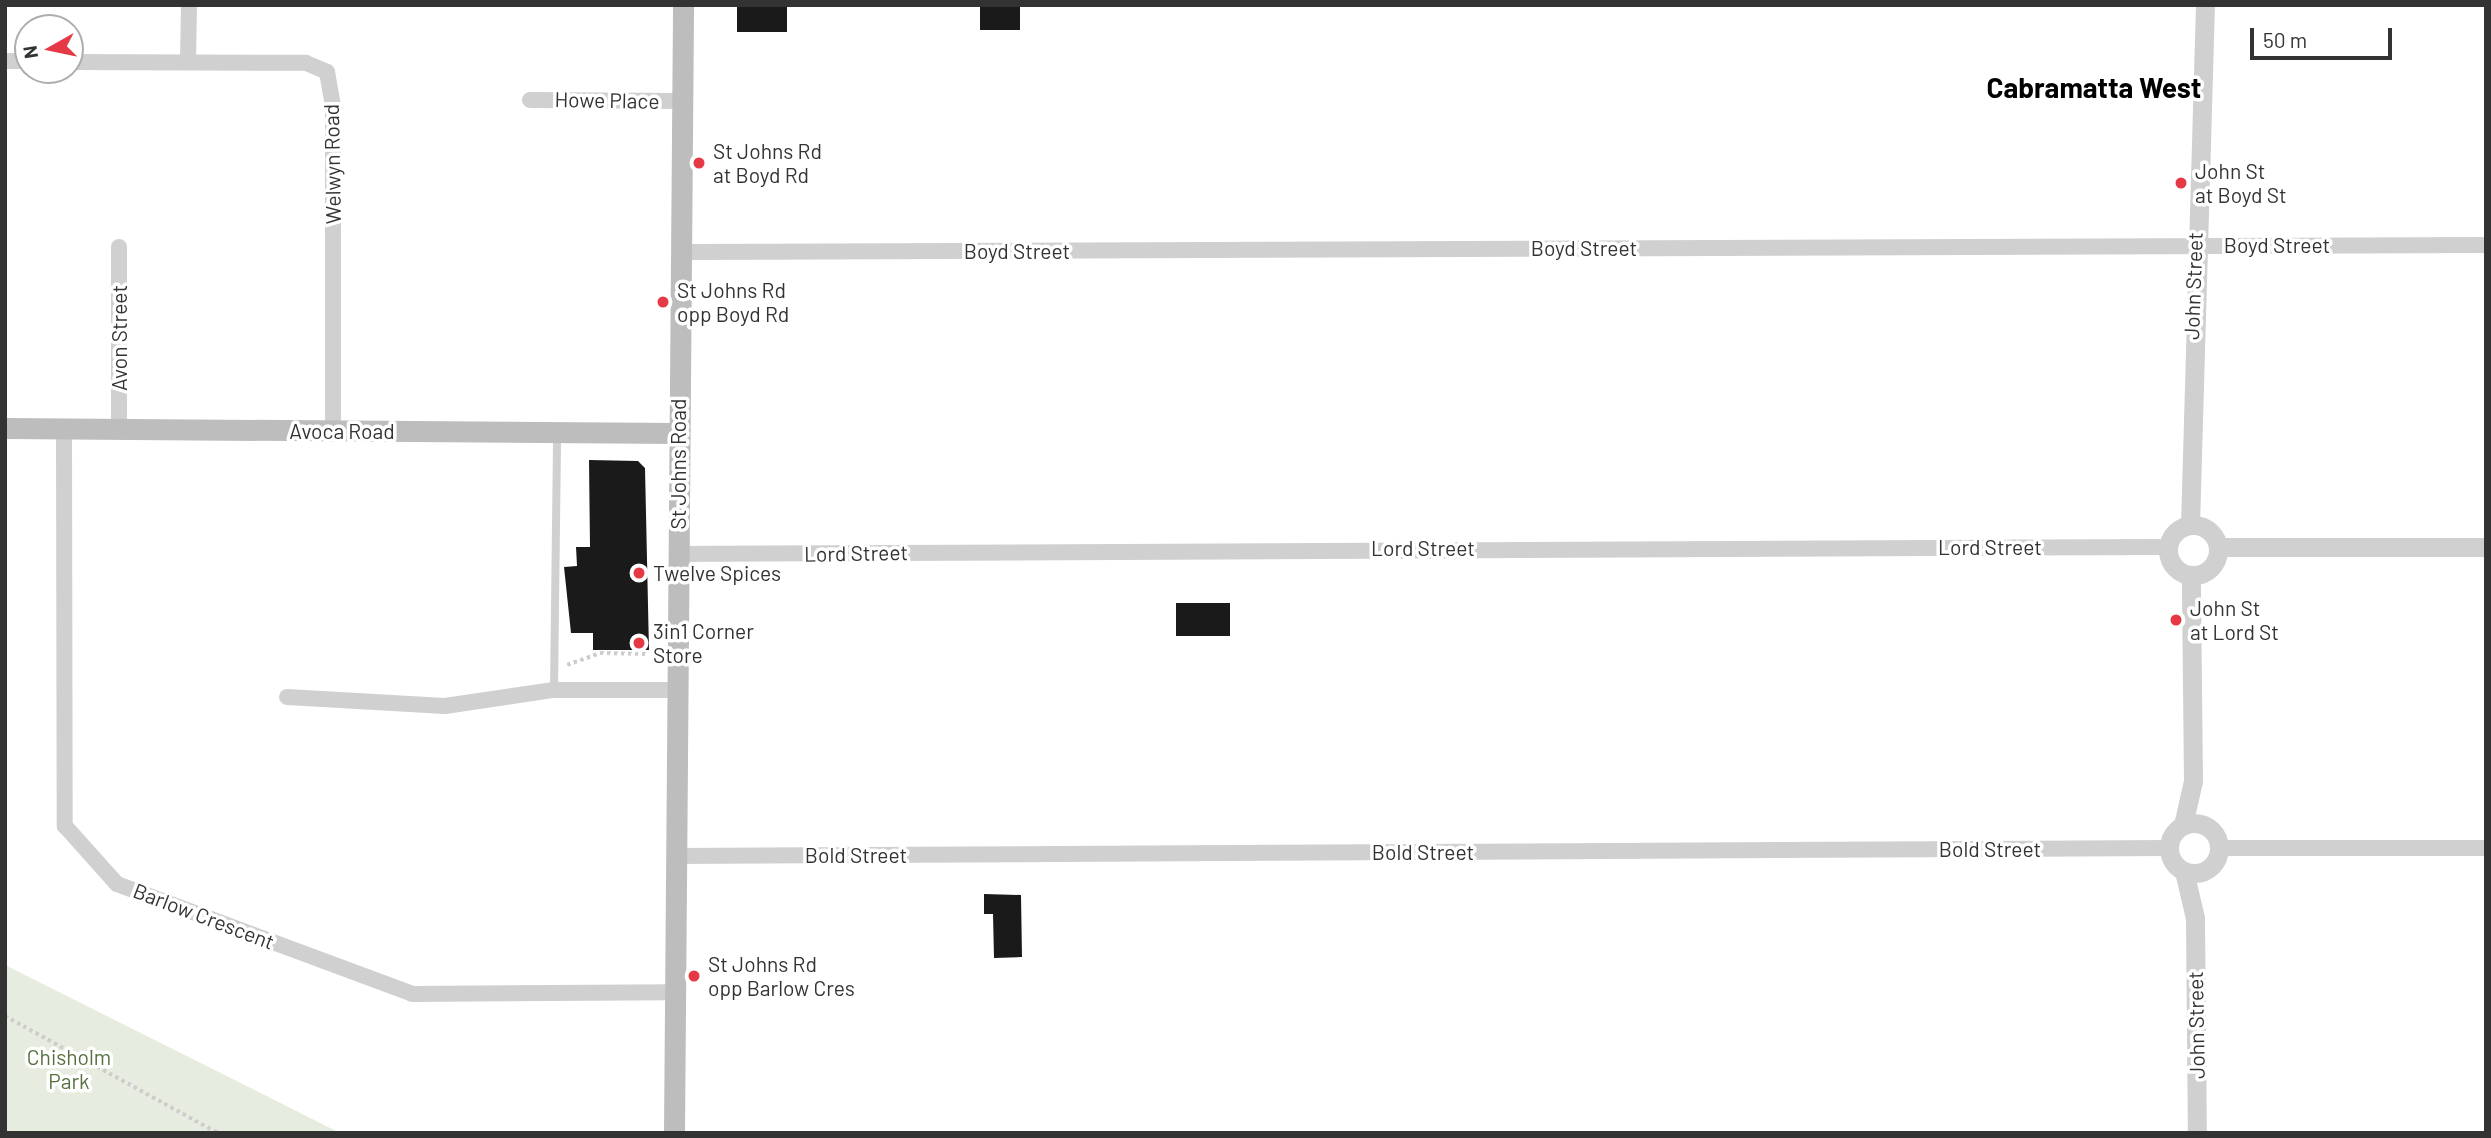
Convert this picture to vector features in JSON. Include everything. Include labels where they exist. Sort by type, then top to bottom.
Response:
[{"type":"main road","name":"St Johns Road","points":[[674,1133],[683,5]]},
{"type":"main road","name":"Avoca Road","points":[[5,428],[678,433]]},
{"type":"street","points":[[188,62],[189,5]]},
{"type":"street","name":"John Street","points":[[2190,525],[2194,246],[2205,5]]},
{"type":"street","name":"Welwyn Road","points":[[84,62],[306,63],[327,72],[333,104],[333,431]]},
{"type":"street","name":"Howe Place","points":[[530,100],[683,101]]},
{"type":"street","name":"Boyd Street","points":[[682,252],[2486,245]]},
{"type":"street","name":"Avon Street","points":[[119,247],[119,429]]},
{"type":"street","name":"Barlow Crescent","points":[[64,429],[65,826],[117,884],[412,994],[674,992]]},
{"type":"street","points":[[2190,525],[2212,533],[2218,547],[2208,571],[2191,576],[2175,569],[2168,547],[2176,532],[2190,525]]},
{"type":"street","name":"Lord Street","points":[[678,554],[2168,547]]},
{"type":"street","points":[[2218,547],[2486,547]]},
{"type":"street","points":[[2191,576],[2193,780],[2183,825],[2169,848],[2184,871],[2207,869],[2219,848]]},
{"type":"street","points":[[287,697],[445,706],[554,690],[678,690]]},
{"type":"street","points":[[2193,780],[2206,826],[2219,848]]},
{"type":"street","points":[[2183,825],[2206,826]]},
{"type":"street","name":"Bold Street","points":[[677,856],[2169,848]]},
{"type":"street","points":[[2219,848],[2486,848]]},
{"type":"street","name":"John Street","points":[[2195,918],[2207,869]]},
{"type":"street","name":"John Street","points":[[2184,871],[2195,918],[2197,1133]]},
{"type":"lane","points":[[554,690],[557,432]]},
{"type":"path","points":[[554,667],[600,653],[646,654]]},
{"type":"path","points":[[5,1016],[218,1133]]},
{"type":"green space","name":"Chisholm Park","points":[[5,965],[340,1133],[5,1133]]},
{"type":"building","points":[[737,5],[787,5],[787,32],[737,32]]},
{"type":"building","points":[[980,5],[1020,5],[1020,30],[980,30]]},
{"type":"building","points":[[589,460],[638,461],[645,468],[649,650],[593,650],[593,633],[571,633],[564,567],[577,566],[576,547],[590,547]]},
{"type":"building","points":[[1176,603],[1230,603],[1230,636],[1176,636]]},
{"type":"building","points":[[984,894],[1021,895],[1022,957],[994,958],[993,914],[984,914]]},
{"type":"place","name":"St Johns Rd at Boyd Rd","points":[[699,163]]},
{"type":"place","name":"John St at Boyd St","points":[[2181,183]]},
{"type":"place","name":"St Johns Rd opp Boyd Rd","points":[[663,302]]},
{"type":"place","name":"Twelve Spices","points":[[639,573]]},
{"type":"place","name":"John St at Lord St","points":[[2176,620]]},
{"type":"place","name":"3in1 Corner Store","points":[[639,643]]},
{"type":"place","name":"St Johns Rd opp Barlow Cres","points":[[694,976]]},
{"type":"district","name":"Cabramatta West","points":[[2094,87]]}]
